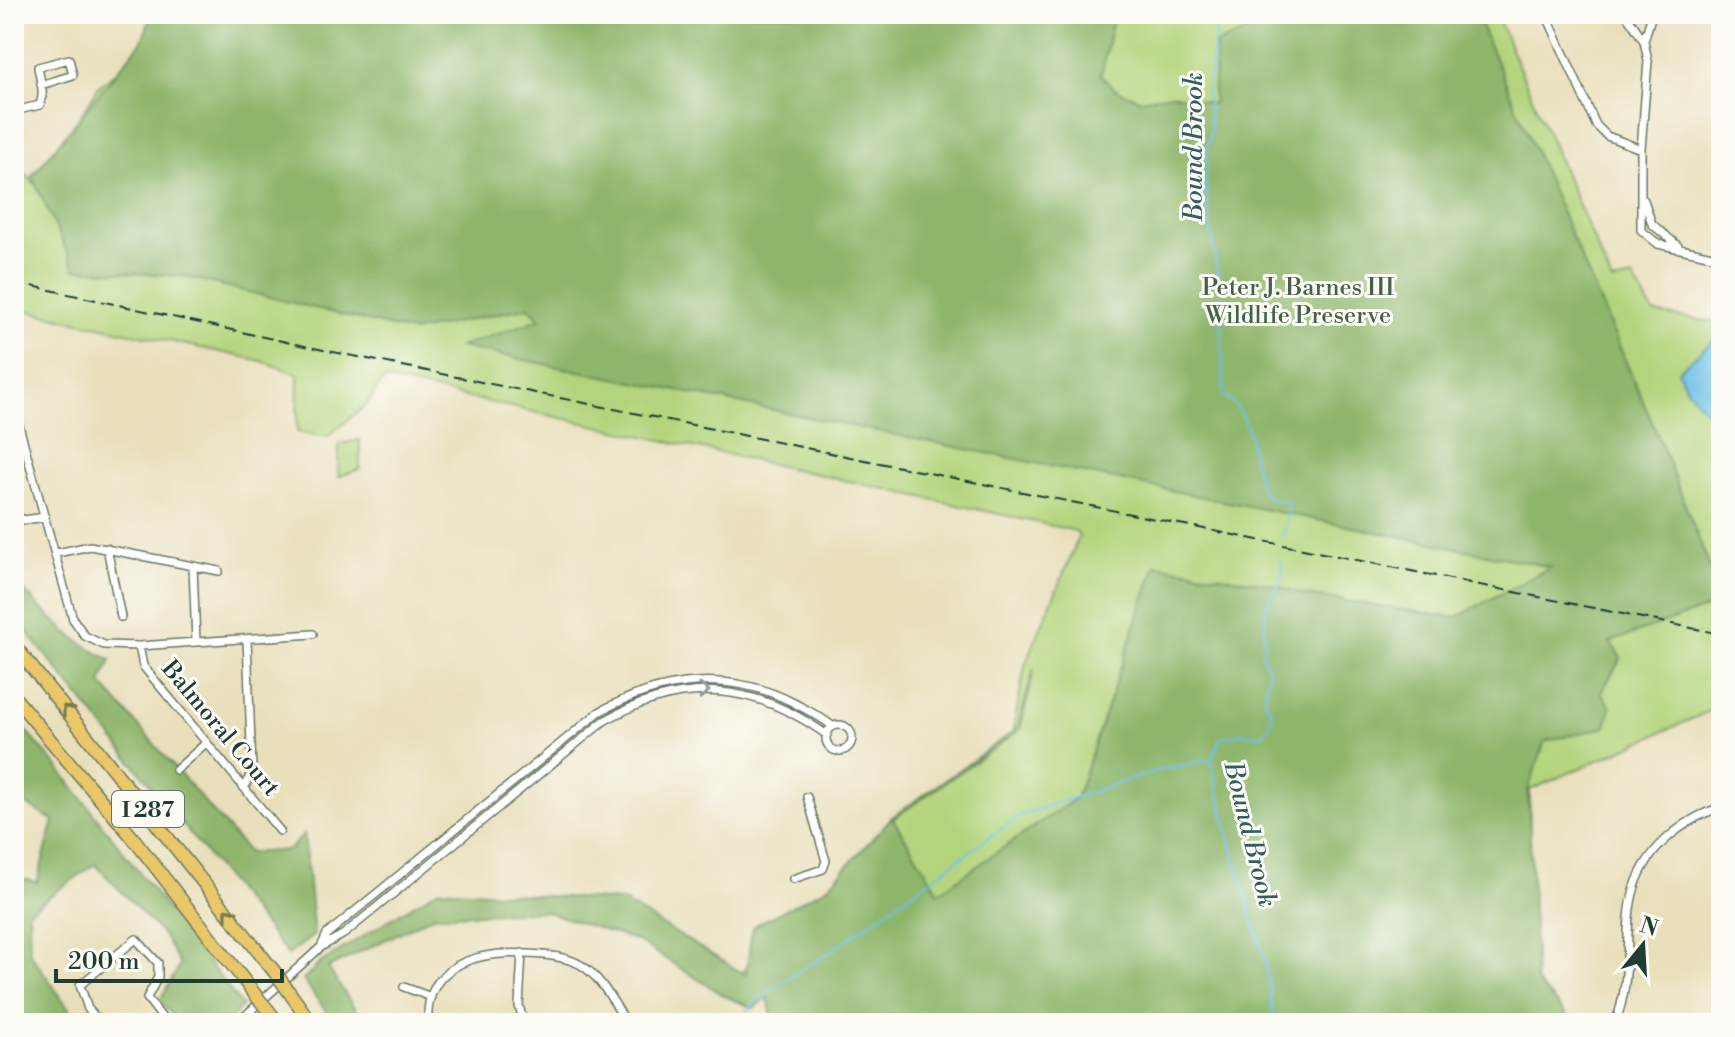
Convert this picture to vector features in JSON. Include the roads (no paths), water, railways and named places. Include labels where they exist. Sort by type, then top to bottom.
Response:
[{"type":"highway","name":"I 287","points":[[14,645],[277,975],[309,1020]]},
{"type":"highway","name":"I 287","points":[[14,697],[133,838],[278,1023]]},
{"type":"highway","points":[[309,1020],[322,1023]]},
{"type":"street","points":[[1546,14],[1596,125],[1607,136],[1641,149]]},
{"type":"street","points":[[1626,14],[1644,41],[1648,61],[1641,149],[1641,230],[1658,244],[1721,258]]},
{"type":"street","points":[[1644,41],[1652,14]]},
{"type":"street","points":[[14,111],[40,105],[38,67],[65,58],[73,65],[73,75],[68,79],[41,85]]},
{"type":"street","points":[[1641,186],[1652,224],[1682,249]]},
{"type":"street","points":[[14,408],[73,619],[85,636],[104,645],[139,646],[313,634]]},
{"type":"street","points":[[14,514],[24,520],[45,517]]},
{"type":"street","points":[[57,553],[90,546],[219,571]]},
{"type":"street","points":[[107,548],[121,617]]},
{"type":"street","points":[[193,566],[196,642]]},
{"type":"street","points":[[245,787],[252,770],[247,639]]},
{"type":"street","name":"Balmoral Court","points":[[139,646],[143,666],[280,831]]},
{"type":"street","points":[[321,947],[327,934],[599,712],[645,690],[673,683],[714,680],[776,694],[831,725],[848,730],[852,739],[849,747],[834,750],[828,745],[827,735],[831,725]]},
{"type":"street","points":[[237,1023],[321,947],[344,934],[604,721],[650,698],[713,690],[766,700],[795,713],[827,735]]},
{"type":"street","points":[[176,770],[207,742]]},
{"type":"street","points":[[793,879],[823,869],[826,861],[807,797]]},
{"type":"street","points":[[1615,1023],[1631,899],[1639,874],[1647,858],[1683,825],[1721,808]]},
{"type":"street","points":[[101,1023],[88,1009],[80,985],[136,939],[158,963],[158,977],[147,998],[166,1023]]},
{"type":"street","points":[[428,1023],[431,997],[448,970],[465,959],[493,953],[522,953],[568,959],[581,965],[596,977],[627,1023]]},
{"type":"street","points":[[522,953],[519,1006],[524,1023]]},
{"type":"street","points":[[404,987],[431,997]]},
{"type":"water","points":[[1721,334],[1721,415],[1710,416],[1687,389],[1678,371]]},
{"type":"waterway","name":"Bound Brook","points":[[1207,14],[1216,31],[1207,92],[1211,131],[1207,145],[1206,199],[1220,287],[1224,396],[1236,406],[1243,418],[1261,488],[1268,499],[1289,502],[1283,537]]},
{"type":"waterway","name":"Bound Brook","points":[[1280,1023],[1273,1013],[1265,962],[1227,830],[1211,759],[1221,738],[1240,733],[1261,736],[1271,723],[1271,708],[1264,703],[1269,670],[1262,655],[1266,609],[1280,582],[1281,561]]},
{"type":"waterway","points":[[738,1023],[755,1003],[779,984],[827,954],[1020,815],[1159,770],[1211,759]]},
{"type":"railway","points":[[14,282],[309,347],[1721,634]]},
{"type":"park label","name":"Peter J. Barnes III Wildlife Preserve","points":[[1298,301]]}]
